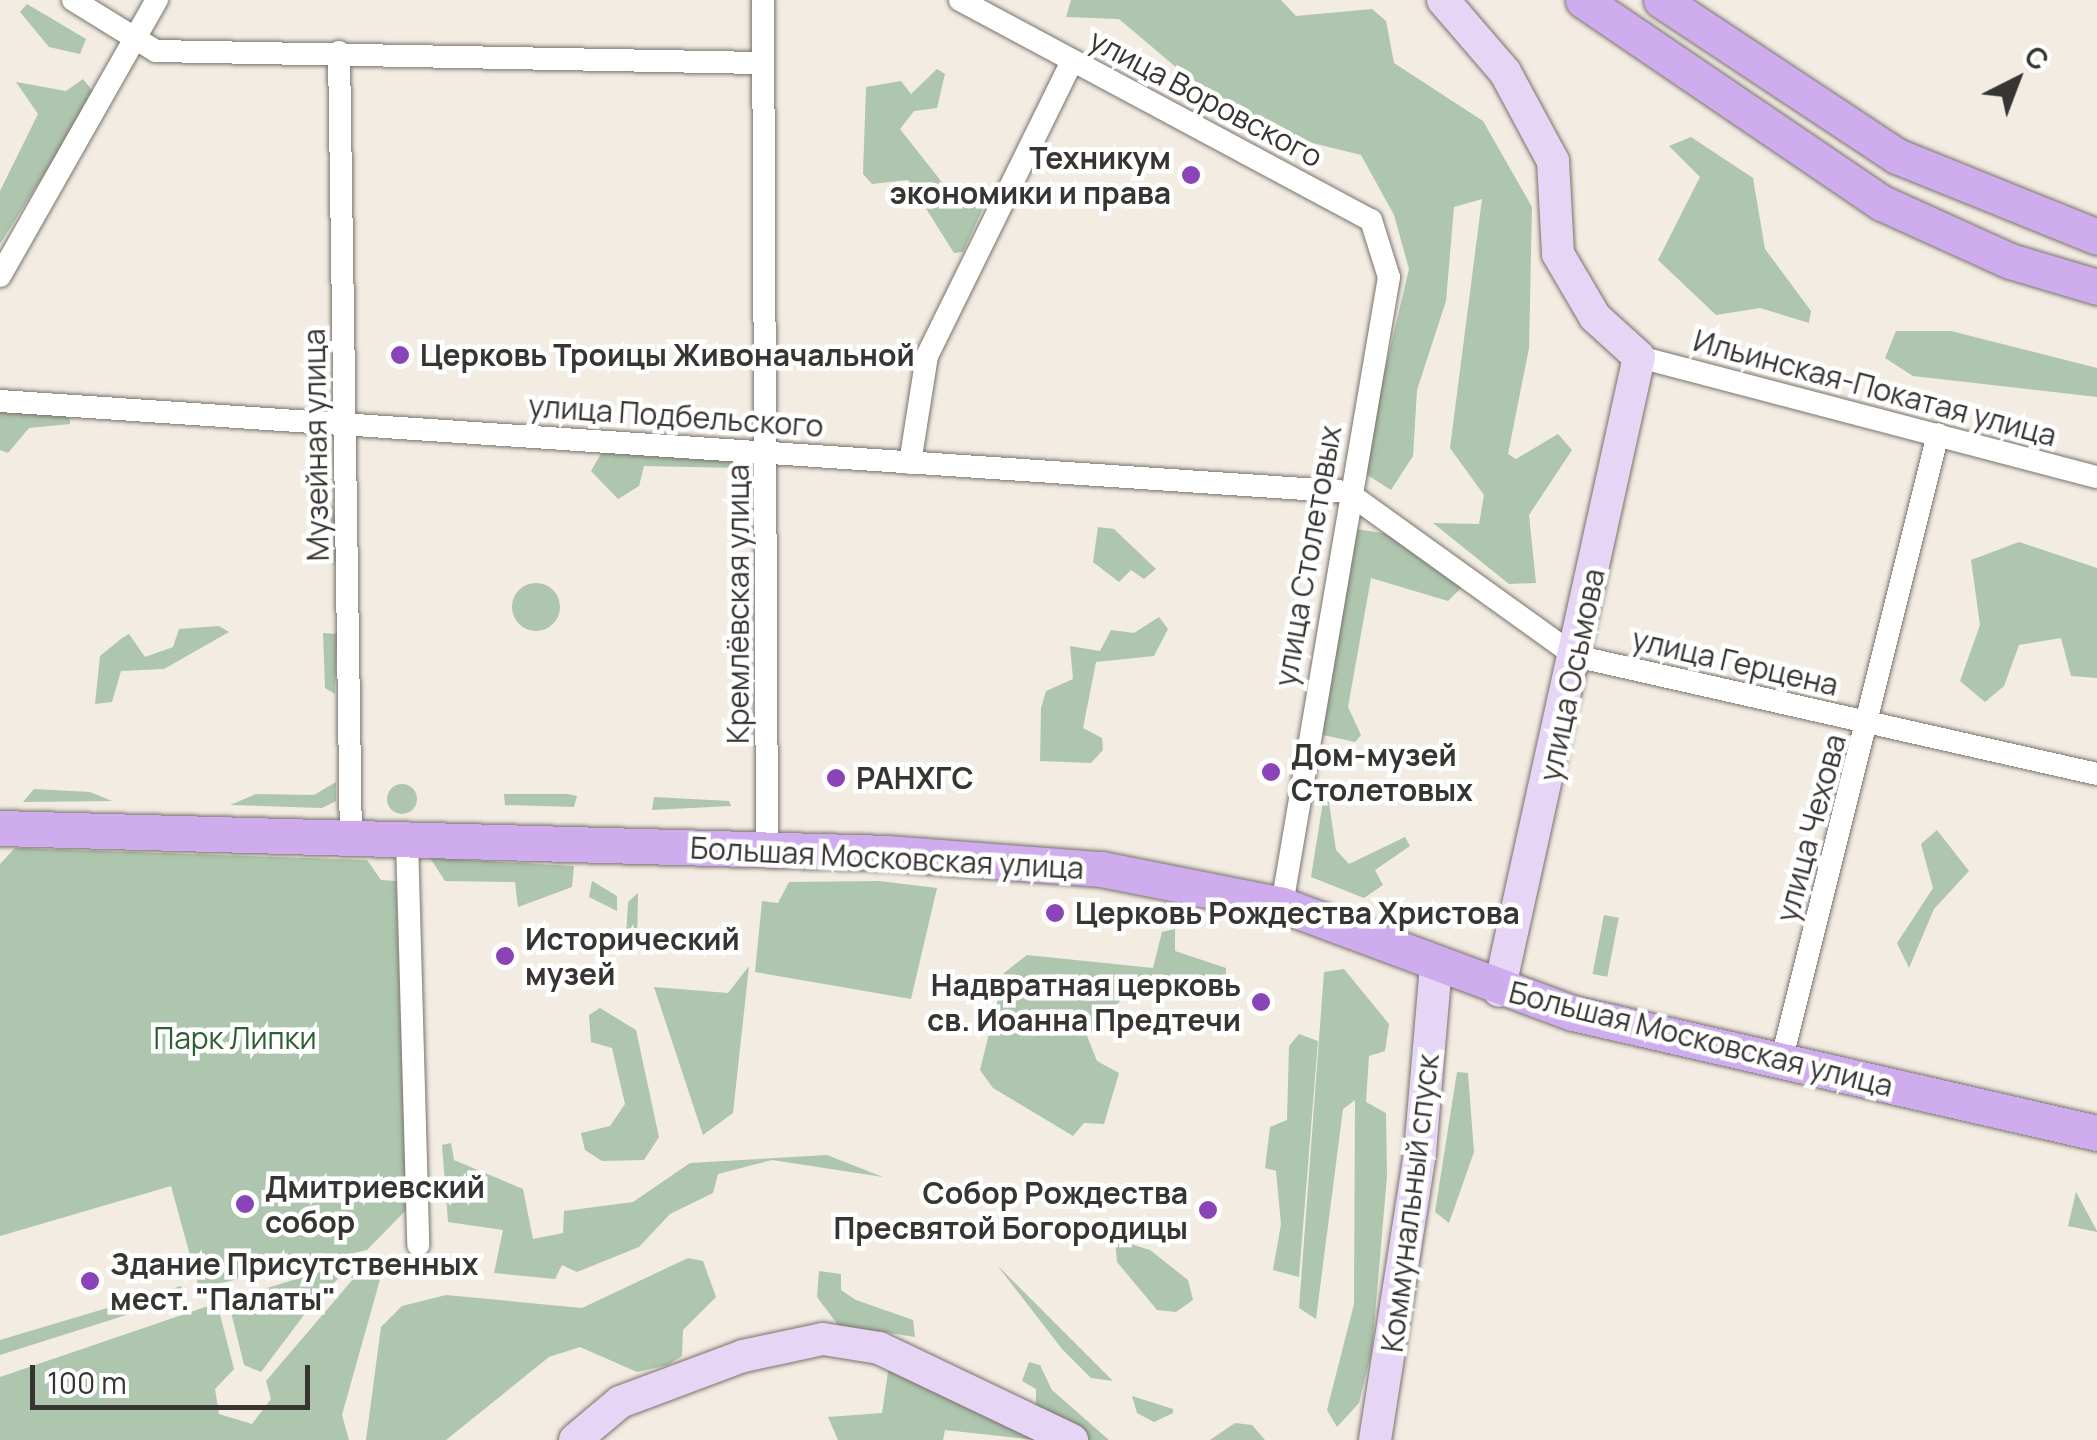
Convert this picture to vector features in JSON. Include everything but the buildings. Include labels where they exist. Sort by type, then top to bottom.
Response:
[{"type":"main road","points":[[1584,0],[1882,203],[2010,261],[2097,286]]},
{"type":"main road","points":[[1661,0],[1897,156],[2097,237]]},
{"type":"main road","name":"Большая Московская улица","points":[[0,828],[767,849],[1039,861],[1282,905],[1499,991],[1781,1062],[2097,1132]]},
{"type":"street","points":[[72,0],[156,51],[761,63]]},
{"type":"street","points":[[0,276],[157,0]]},
{"type":"street","name":"Кремлёвская улица","points":[[763,0],[767,849]]},
{"type":"street","name":"улица Воровского","points":[[960,0],[1371,220]]},
{"type":"street","points":[[1453,7],[1506,72],[1553,161],[1558,254],[1595,316],[1639,358]]},
{"type":"street","name":"Музейная улица","points":[[339,52],[351,838]]},
{"type":"street","points":[[910,463],[928,356],[1072,61]]},
{"type":"street","name":"улица Столетовых","points":[[1282,905],[1348,492],[1389,277],[1371,220]]},
{"type":"street","name":"Ильинская-Покатая улица","points":[[1639,358],[2097,477]]},
{"type":"street","name":"улица Осьмова","points":[[1499,991],[1639,358]]},
{"type":"street","name":"улица Подбельского","points":[[0,402],[768,449],[910,463],[1348,492]]},
{"type":"street","name":"улица Чехова","points":[[1781,1062],[1870,724],[1938,434]]},
{"type":"street","name":"улица Герцена","points":[[1348,492],[1575,656],[2097,774]]},
{"type":"street","points":[[407,840],[418,1245]]},
{"type":"street","name":"Коммунальный спуск","points":[[1375,1440],[1420,1152],[1436,964]]},
{"type":"street","points":[[575,1440],[620,1402],[742,1356],[823,1339],[879,1348],[1072,1440]]},
{"type":"green space","points":[[1071,0],[1281,0],[1296,16],[1372,9],[1386,21],[1394,63],[1483,121],[1532,207],[1529,348],[1508,454],[1516,459],[1558,434],[1572,450],[1529,515],[1536,583],[1509,584],[1433,523],[1479,524],[1484,495],[1450,448],[1482,199],[1454,207],[1446,301],[1417,390],[1413,456],[1391,490],[1361,471],[1409,269],[1394,215],[1361,155],[1284,136],[1184,74],[1119,19],[1066,17]]},
{"type":"green space","points":[[27,4],[86,39],[80,54],[49,47],[20,12]]},
{"type":"green space","points":[[937,69],[945,74],[937,108],[914,111],[900,129],[952,195],[986,202],[963,252],[954,253],[908,180],[872,184],[863,174],[866,87],[901,81],[911,94]]},
{"type":"green space","points":[[83,79],[95,94],[0,244],[0,191],[38,114],[16,82],[66,91]]},
{"type":"green space","points":[[1691,137],[1753,178],[1765,249],[1811,311],[1809,323],[1760,308],[1716,315],[1658,260],[1700,177],[1669,146]]},
{"type":"green space","points":[[1896,331],[1951,331],[2097,368],[2097,397],[1913,376],[1885,358]]},
{"type":"green space","points":[[0,411],[69,413],[70,424],[29,428],[8,453],[0,450]]},
{"type":"green space","points":[[606,445],[749,455],[740,468],[644,466],[639,486],[618,499],[591,471]]},
{"type":"green space","points":[[333,505],[339,550],[334,566],[323,555],[324,508]]},
{"type":"green space","points":[[1098,527],[1114,529],[1156,569],[1144,579],[1131,570],[1119,582],[1093,562]]},
{"type":"green space","points":[[1349,528],[1395,535],[1463,586],[1448,601],[1371,578],[1348,707],[1361,735],[1355,742],[1314,733]]},
{"type":"green space","points":[[2019,542],[2097,568],[2097,678],[2071,676],[2061,638],[2019,645],[2004,686],[1985,702],[1960,681],[1980,625],[1971,560]]},
{"type":"green space","points":[[536,583],[553,590],[560,607],[553,624],[536,631],[519,624],[512,607],[519,590]]},
{"type":"green space","points":[[1159,617],[1168,629],[1154,656],[1096,662],[1083,728],[1102,738],[1103,750],[1091,763],[1040,761],[1041,708],[1046,691],[1073,679],[1070,646],[1100,651],[1111,630],[1134,633]]},
{"type":"green space","points":[[219,626],[229,632],[164,669],[121,671],[112,702],[95,704],[100,656],[122,638],[129,634],[145,657],[173,647],[179,629]]},
{"type":"green space","points":[[323,633],[337,634],[335,694],[325,688]]},
{"type":"green space","points":[[336,782],[336,801],[322,808],[230,805],[256,794],[314,795]]},
{"type":"green space","points":[[1326,783],[1336,850],[1349,864],[1405,837],[1410,846],[1375,870],[1383,885],[1364,898],[1311,877]]},
{"type":"green space","points":[[402,784],[416,793],[417,799],[408,813],[402,814],[388,805],[387,799],[396,785]]},
{"type":"green space","points":[[34,789],[90,792],[112,801],[23,802]]},
{"type":"green space","points":[[504,794],[577,796],[574,807],[505,805]]},
{"type":"green space","points":[[654,797],[729,801],[731,806],[652,810]]},
{"type":"green space","points":[[1937,830],[1969,871],[1934,909],[1909,968],[1897,943],[1933,888],[1921,844]]},
{"type":"green space","name":"Парк Липки","points":[[15,848],[367,860],[381,880],[396,881],[407,1209],[367,1250],[199,1288],[171,1186],[0,1236],[0,864]]},
{"type":"green space","points":[[430,858],[574,866],[572,887],[518,907],[515,882],[445,881]]},
{"type":"green space","points":[[592,881],[617,896],[617,911],[589,897]]},
{"type":"green space","points":[[879,881],[937,888],[911,999],[755,972],[762,901],[778,903],[789,882]]},
{"type":"green space","points":[[638,893],[637,938],[626,938],[628,902]]},
{"type":"green space","points":[[1604,915],[1619,918],[1607,977],[1593,974]]},
{"type":"green space","points":[[1175,929],[1175,951],[1226,968],[1226,995],[1168,980],[1137,984],[1087,1036],[1097,1061],[1119,1073],[1104,1124],[1084,1123],[1073,1136],[993,1088],[980,1070],[1004,973],[1027,955],[1153,968],[1162,932]]},
{"type":"green space","points":[[749,966],[733,1113],[703,1135],[654,987],[728,993]]},
{"type":"green space","points":[[1344,969],[1389,1024],[1385,1051],[1369,1056],[1366,1102],[1386,1113],[1387,1176],[1372,1350],[1359,1403],[1337,1427],[1327,1410],[1354,1304],[1355,1100],[1343,1109],[1316,1319],[1299,1308],[1324,972]]},
{"type":"green space","points":[[600,1008],[636,1030],[659,1137],[644,1160],[602,1161],[585,1150],[581,1133],[610,1126],[625,1104],[612,1048],[591,1042],[589,1015]]},
{"type":"green space","points":[[1299,1034],[1318,1041],[1299,1277],[1273,1270],[1281,1224],[1276,1171],[1265,1168],[1270,1127],[1287,1120],[1289,1046]]},
{"type":"green space","points":[[1457,1072],[1468,1073],[1474,1152],[1449,1223],[1435,1212]]},
{"type":"green space","points":[[451,1143],[454,1160],[523,1189],[533,1239],[563,1233],[564,1211],[633,1202],[690,1163],[827,1155],[883,1177],[772,1160],[718,1174],[713,1193],[670,1214],[639,1247],[577,1272],[562,1265],[555,1279],[494,1273],[503,1230],[448,1222],[442,1145]]},
{"type":"green space","points":[[2076,1192],[2097,1231],[2097,1232],[2068,1226]]},
{"type":"green space","points":[[1115,1239],[1150,1250],[1188,1280],[1193,1300],[1176,1312],[1157,1310],[1117,1262]]},
{"type":"green space","points":[[688,1258],[703,1261],[716,1297],[683,1330],[682,1356],[668,1365],[637,1372],[580,1347],[549,1357],[446,1440],[366,1440],[381,1327],[402,1306],[446,1295],[582,1308]]},
{"type":"green space","points":[[342,1265],[381,1276],[342,1415],[349,1440],[0,1440],[0,1377],[217,1303],[234,1369],[215,1389],[219,1414],[252,1424],[271,1399],[266,1381],[354,1278],[342,1275],[313,1303],[261,1372],[244,1365],[228,1300]]},
{"type":"green space","points":[[997,1265],[1113,1381],[1091,1378],[1062,1349]]},
{"type":"green space","points":[[819,1271],[841,1274],[841,1290],[856,1300],[913,1320],[915,1337],[838,1325],[817,1297]]},
{"type":"green space","points":[[181,1286],[183,1297],[0,1355],[0,1340]]},
{"type":"green space","points":[[1029,1362],[1040,1365],[1052,1390],[1109,1440],[1090,1440],[1036,1406],[1036,1389],[1022,1381]]},
{"type":"green space","points":[[889,1365],[1036,1440],[945,1430],[943,1440],[838,1440],[828,1417],[882,1413]]},
{"type":"green space","points":[[1132,1396],[1173,1409],[1173,1413],[1154,1422],[1137,1413]]},
{"type":"green space","points":[[1235,1423],[1252,1425],[1265,1440],[1210,1440]]},
{"type":"place","name":"Техникум экономики и права","points":[[1191,175]]},
{"type":"place","name":"Церковь Троицы Живоначальной","points":[[400,355]]},
{"type":"place","name":"Дом-музей Столетовых","points":[[1271,772]]},
{"type":"place","name":"РАНХГС","points":[[836,778]]},
{"type":"place","name":"Церковь Рождества Христова","points":[[1055,913]]},
{"type":"place","name":"Исторический музей","points":[[505,956]]},
{"type":"place","name":"Надвратная церковь св. Иоанна Предтечи","points":[[1261,1002]]},
{"type":"place","name":"Дмитриевский собор","points":[[245,1204]]},
{"type":"place","name":"Собор Рождества Пресвятой Богородицы","points":[[1208,1210]]},
{"type":"place","name":"Здание Присутственных мест. \"Палаты\"","points":[[90,1281]]}]
